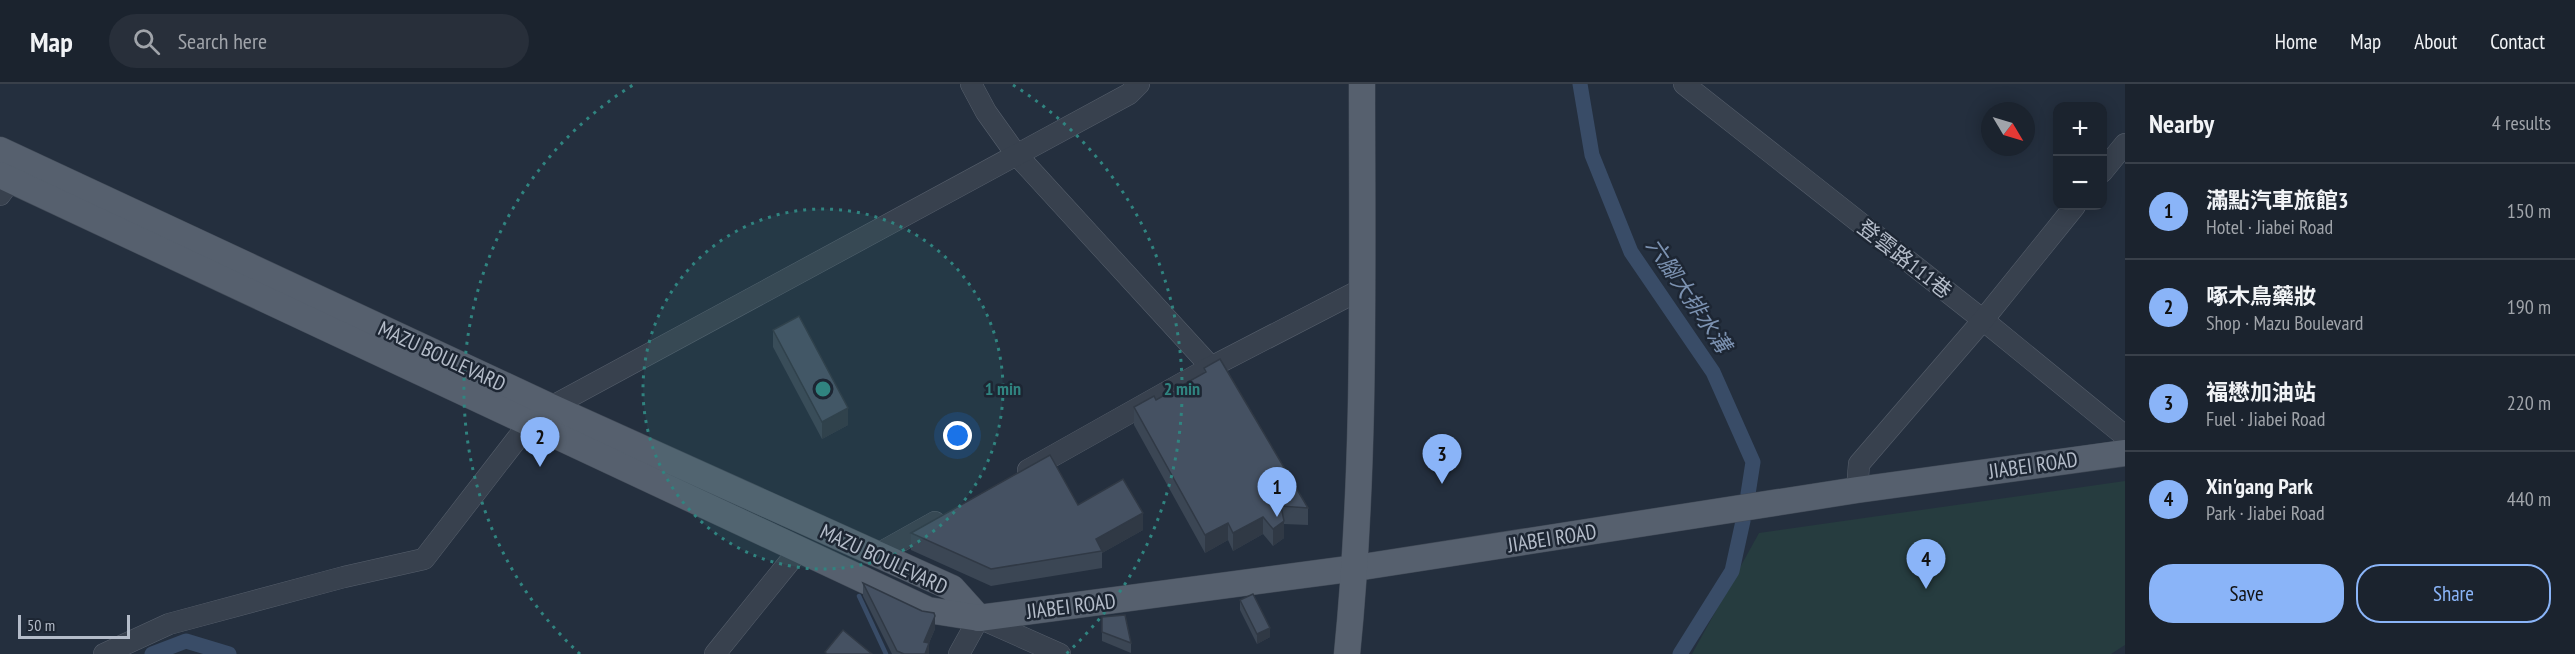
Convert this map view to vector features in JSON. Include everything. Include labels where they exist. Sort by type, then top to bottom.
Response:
[{"type":"main road","points":[[1347,654],[1356,568],[1362,289],[1362,84]]},
{"type":"main road","name":"MAZU BOULEVARD","points":[[0,150],[9,178],[928,610],[979,618]]},
{"type":"main road","name":"MAZU BOULEVARD","points":[[9,178],[551,406],[952,588],[979,618]]},
{"type":"main road","name":"JIABEI ROAD","points":[[979,618],[1356,568],[1857,490],[2125,453]]},
{"type":"street","points":[[972,84],[986,112],[1016,154],[1212,367]]},
{"type":"street","points":[[104,654],[169,624],[344,577],[424,560],[530,422],[551,406],[1129,94],[1138,84]]},
{"type":"street","name":"登雲路111巷","points":[[1684,84],[1983,320],[2125,436]]},
{"type":"street","points":[[2107,167],[2125,144]]},
{"type":"street","points":[[1857,490],[1859,464],[1983,320],[2072,210]]},
{"type":"street","points":[[1008,481],[1212,367],[1362,289]]},
{"type":"street","points":[[876,555],[957,510]]},
{"type":"street","points":[[715,654],[799,550]]},
{"type":"street","points":[[959,654],[979,618],[1060,654]]},
{"type":"green space","points":[[2125,481],[2125,645],[2111,654],[1692,654],[1759,533]]},
{"type":"building","points":[[799,316],[848,408],[822,422],[773,330]]},
{"type":"building","points":[[1220,359],[1308,508],[1281,506],[1284,521],[1273,529],[1263,517],[1233,533],[1228,523],[1205,535],[1134,407],[1154,396],[1156,400],[1206,372],[1204,368]]},
{"type":"building","points":[[1050,455],[1078,505],[1123,479],[1143,513],[1096,539],[1102,551],[991,569],[911,533]]},
{"type":"building","points":[[863,583],[922,611],[934,613],[935,616],[924,642],[929,643],[925,654],[904,654],[897,651]]},
{"type":"building","points":[[1253,594],[1270,628],[1257,634],[1240,600]]},
{"type":"building","points":[[1125,615],[1131,643],[1102,632],[1102,617]]},
{"type":"building","points":[[843,630],[872,654],[827,654],[825,652]]},
{"type":"waterway","name":"六腳大排水溝","points":[[1580,84],[1592,155],[1631,252],[1713,372],[1753,462],[1748,494]]},
{"type":"waterway","name":"六腳大排水溝","points":[[1680,654],[1732,571],[1743,521]]},
{"type":"waterway","points":[[859,596],[886,654]]},
{"type":"waterway","name":"六腳大排水溝","points":[[152,654],[186,641],[229,654]]},
{"type":"place","name":"啄木鳥藥妝","points":[[540,467]]},
{"type":"place","name":"福懋加油站","points":[[1442,484]]},
{"type":"place","name":"滿點汽車旅館3","points":[[1277,517]]},
{"type":"place","name":"Xin'gang Park","points":[[1926,589]]}]
